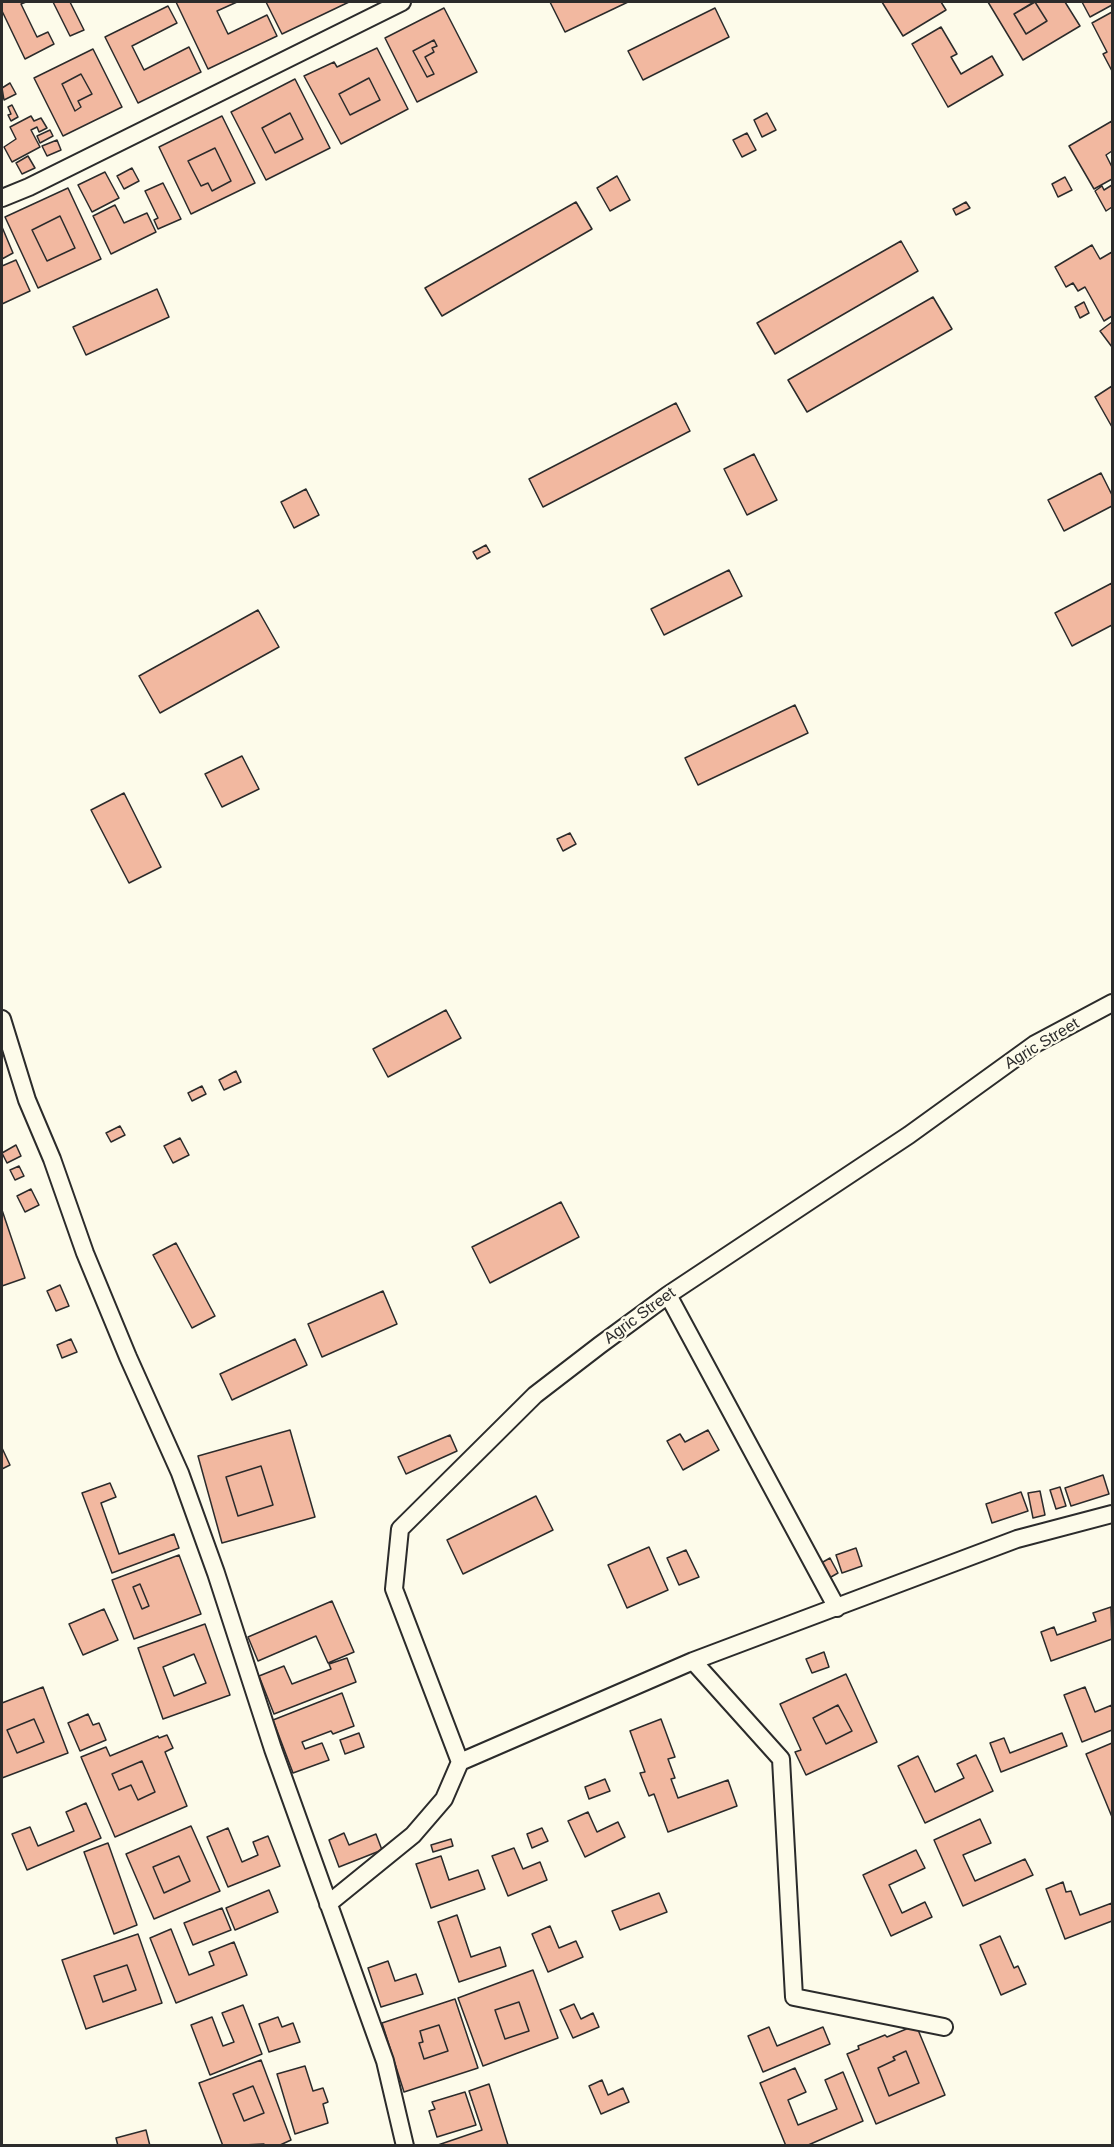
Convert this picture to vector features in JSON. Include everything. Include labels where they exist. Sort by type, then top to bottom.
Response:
[{"type":"street","points":[[2,198],[29,187],[402,2]]},
{"type":"street","name":"Agric Street","points":[[460,1762],[394,1589],[400,1529],[535,1395],[668,1295],[909,1135],[1035,1044],[1113,1003]]},
{"type":"street","points":[[2,1019],[27,1100],[52,1160],[84,1253],[180,1473],[216,1573],[273,1749],[384,2061],[405,2145]]},
{"type":"street","points":[[668,1295],[837,1608]]},
{"type":"street","points":[[328,1904],[413,1835],[444,1800],[460,1762],[693,1661],[1017,1539],[1113,1514]]},
{"type":"street","points":[[693,1661],[781,1760],[794,1997],[944,2027]]},
{"type":"building","points":[[2,2],[26,2],[21,4],[37,37],[48,32],[54,44],[25,59],[2,11]]},
{"type":"building","points":[[53,2],[70,2],[84,30],[70,36]]},
{"type":"building","points":[[176,2],[237,2],[217,11],[228,34],[267,15],[277,36],[208,69]]},
{"type":"building","points":[[266,2],[349,2],[282,34]]},
{"type":"building","points":[[550,2],[628,2],[565,32]]},
{"type":"building","points":[[882,2],[941,2],[946,10],[903,36]]},
{"type":"building","points":[[988,2],[1034,2],[1014,14],[1026,34],[1047,21],[1035,2],[1065,2],[1080,26],[1023,60]]},
{"type":"building","points":[[1035,2],[1047,21],[1026,34],[1014,14]]},
{"type":"building","points":[[1082,2],[1112,2],[1112,5],[1090,17]]},
{"type":"building","points":[[168,6],[177,23],[132,46],[144,70],[189,47],[201,72],[138,103],[105,37]]},
{"type":"building","points":[[444,8],[477,72],[417,102],[385,38]],"holes":[[[434,40],[437,46],[432,48],[434,52],[425,57],[434,74],[427,77],[413,51]]]},
{"type":"building","points":[[715,8],[729,37],[643,80],[628,51]]},
{"type":"building","points":[[1112,12],[1112,71],[1103,54],[1107,52],[1092,23]]},
{"type":"building","points":[[941,27],[957,54],[951,57],[961,74],[992,56],[1003,75],[948,107],[912,44]]},
{"type":"building","points":[[434,40],[437,46],[432,48],[434,52],[425,57],[434,74],[427,77],[413,51]]},
{"type":"building","points":[[377,48],[408,109],[341,144],[304,76],[334,62],[337,67]],"holes":[[[369,78],[380,100],[350,115],[339,94]]]},
{"type":"building","points":[[93,49],[122,107],[63,136],[34,78]],"holes":[[[81,74],[92,94],[78,101],[81,107],[75,111],[62,84]]]},
{"type":"building","points":[[81,74],[92,94],[78,101],[81,107],[75,111],[62,84]]},
{"type":"building","points":[[369,78],[380,100],[350,115],[339,94]]},
{"type":"building","points":[[295,79],[330,148],[266,180],[231,112]],"holes":[[[290,113],[303,139],[275,153],[262,128]]]},
{"type":"building","points":[[10,83],[16,94],[4,100],[2,88]]},
{"type":"building","points":[[12,105],[18,117],[11,121],[8,107]]},
{"type":"building","points":[[290,113],[303,139],[275,153],[262,128]]},
{"type":"building","points":[[767,113],[776,130],[762,137],[754,120]]},
{"type":"building","points":[[31,116],[34,121],[41,118],[47,128],[39,132],[37,127],[31,130],[40,147],[12,162],[4,147],[16,139],[10,127]]},
{"type":"building","points":[[222,116],[255,183],[191,214],[159,147]],"holes":[[[215,148],[231,181],[212,191],[208,183],[201,186],[188,161]]]},
{"type":"building","points":[[1112,121],[1112,151],[1106,155],[1112,167],[1112,179],[1094,189],[1069,146]]},
{"type":"building","points":[[50,130],[53,136],[40,143],[37,136]]},
{"type":"building","points":[[747,133],[756,150],[742,157],[733,140]]},
{"type":"building","points":[[57,140],[61,150],[47,156],[42,146]]},
{"type":"building","points":[[215,148],[231,181],[212,191],[208,183],[201,186],[188,161]]},
{"type":"building","points":[[28,156],[35,168],[22,174],[16,163]]},
{"type":"building","points":[[132,168],[139,181],[124,189],[117,176]]},
{"type":"building","points":[[105,172],[119,198],[92,212],[78,185]]},
{"type":"building","points":[[617,176],[630,200],[610,211],[597,188]]},
{"type":"building","points":[[1065,177],[1072,190],[1058,197],[1052,184]]},
{"type":"building","points":[[163,183],[181,219],[158,229],[154,220],[158,218],[145,191]]},
{"type":"building","points":[[1112,185],[1112,207],[1106,211],[1095,191],[1102,186],[1104,190]]},
{"type":"building","points":[[68,188],[101,259],[38,288],[5,217]],"holes":[[[60,216],[75,248],[47,261],[32,230]]]},
{"type":"building","points":[[576,202],[592,229],[442,316],[425,288]]},
{"type":"building","points":[[966,202],[970,208],[956,215],[953,209]]},
{"type":"building","points":[[115,205],[124,223],[147,213],[156,232],[111,254],[93,216]]},
{"type":"building","points":[[60,216],[75,248],[47,261],[32,230]]},
{"type":"building","points":[[2,227],[13,253],[2,259]]},
{"type":"building","points":[[901,241],[918,271],[775,354],[757,323]]},
{"type":"building","points":[[1092,245],[1100,259],[1112,252],[1112,316],[1104,321],[1085,287],[1078,291],[1073,283],[1066,287],[1055,267]]},
{"type":"building","points":[[16,260],[30,291],[2,304],[2,266]]},
{"type":"building","points":[[157,289],[169,317],[86,355],[73,327]]},
{"type":"building","points":[[933,297],[952,329],[807,412],[788,380]]},
{"type":"building","points":[[1084,302],[1089,313],[1080,318],[1075,307]]},
{"type":"building","points":[[1112,322],[1112,347],[1100,331]]},
{"type":"building","points":[[1112,386],[1112,427],[1095,397]]},
{"type":"building","points":[[676,403],[690,431],[543,507],[529,479]]},
{"type":"building","points":[[754,454],[777,500],[747,515],[724,469]]},
{"type":"building","points":[[1101,473],[1112,495],[1112,506],[1064,531],[1048,500]]},
{"type":"building","points":[[306,489],[319,515],[294,528],[281,502]]},
{"type":"building","points":[[486,545],[490,552],[477,559],[473,552]]},
{"type":"building","points":[[729,570],[742,596],[664,635],[651,609]]},
{"type":"building","points":[[1112,583],[1112,625],[1072,646],[1055,613]]},
{"type":"building","points":[[258,610],[279,647],[160,713],[139,676]]},
{"type":"building","points":[[795,705],[808,733],[698,785],[685,758]]},
{"type":"building","points":[[242,756],[259,789],[222,807],[205,774]]},
{"type":"building","points":[[124,793],[161,867],[129,883],[91,810]]},
{"type":"building","points":[[570,833],[576,844],[563,851],[557,839]]},
{"type":"building","points":[[446,1010],[461,1038],[388,1077],[373,1049]]},
{"type":"building","points":[[236,1071],[241,1082],[224,1090],[219,1080]]},
{"type":"building","points":[[202,1086],[206,1094],[192,1101],[188,1093]]},
{"type":"building","points":[[120,1126],[125,1135],[111,1142],[106,1133]]},
{"type":"building","points":[[180,1138],[189,1155],[173,1163],[164,1146]]},
{"type":"building","points":[[16,1145],[21,1156],[7,1163],[2,1153]]},
{"type":"building","points":[[19,1166],[24,1176],[15,1180],[10,1170]]},
{"type":"building","points":[[31,1189],[39,1205],[25,1212],[17,1196]]},
{"type":"building","points":[[561,1202],[579,1237],[490,1283],[472,1247]]},
{"type":"building","points":[[2,1210],[25,1278],[2,1286]]},
{"type":"building","points":[[176,1243],[215,1316],[192,1328],[153,1255]]},
{"type":"building","points":[[60,1285],[69,1306],[56,1311],[47,1291]]},
{"type":"building","points":[[383,1291],[397,1324],[322,1357],[308,1324]]},
{"type":"building","points":[[71,1339],[77,1352],[62,1358],[57,1345]]},
{"type":"building","points":[[295,1339],[307,1365],[232,1400],[220,1374]]},
{"type":"building","points":[[290,1430],[315,1517],[222,1543],[198,1456]],"holes":[[[261,1466],[273,1505],[238,1516],[226,1477]]]},
{"type":"building","points":[[708,1430],[719,1450],[683,1470],[667,1441],[680,1434],[685,1442]]},
{"type":"building","points":[[450,1435],[457,1451],[406,1474],[398,1457]]},
{"type":"building","points":[[2,1448],[10,1465],[2,1469]]},
{"type":"building","points":[[261,1466],[273,1505],[238,1516],[226,1477]]},
{"type":"building","points":[[1103,1475],[1109,1494],[1071,1506],[1065,1488]]},
{"type":"building","points":[[110,1483],[116,1497],[101,1503],[119,1554],[174,1534],[179,1548],[112,1573],[82,1493]]},
{"type":"building","points":[[1060,1487],[1066,1506],[1056,1509],[1050,1490]]},
{"type":"building","points":[[1040,1491],[1045,1515],[1033,1518],[1028,1493]]},
{"type":"building","points":[[1021,1492],[1028,1511],[992,1523],[986,1504]]},
{"type":"building","points":[[536,1496],[553,1530],[463,1574],[447,1540]]},
{"type":"building","points":[[649,1547],[668,1590],[627,1608],[608,1565]]},
{"type":"building","points":[[856,1548],[862,1566],[842,1573],[836,1555]]},
{"type":"building","points":[[686,1550],[699,1577],[679,1585],[667,1558]]},
{"type":"building","points":[[179,1555],[201,1614],[134,1639],[112,1580]],"holes":[[[140,1584],[149,1606],[142,1609],[133,1587]]]},
{"type":"building","points":[[830,1558],[838,1573],[824,1581],[816,1566]]},
{"type":"building","points":[[140,1584],[149,1606],[142,1609],[133,1587]]},
{"type":"building","points":[[332,1601],[354,1652],[328,1663],[316,1636],[258,1661],[248,1637]]},
{"type":"building","points":[[1111,1607],[1112,1639],[1051,1661],[1041,1632],[1054,1627],[1057,1635],[1096,1621],[1093,1613]]},
{"type":"building","points":[[104,1609],[118,1640],[83,1655],[69,1624]]},
{"type":"building","points":[[205,1624],[230,1695],[163,1719],[138,1648]],"holes":[[[194,1654],[206,1683],[174,1696],[163,1667]]]},
{"type":"building","points":[[824,1652],[829,1667],[812,1673],[806,1659]]},
{"type":"building","points":[[347,1658],[356,1682],[274,1714],[259,1676],[284,1666],[292,1684],[331,1669],[329,1664]]},
{"type":"building","points":[[846,1674],[877,1742],[806,1775],[795,1752],[801,1750],[780,1704]],"holes":[[[838,1705],[852,1731],[826,1744],[813,1718]]]},
{"type":"building","points":[[43,1687],[68,1753],[2,1778],[2,1703]],"holes":[[[34,1719],[44,1742],[17,1753],[7,1730]]]},
{"type":"building","points":[[1085,1687],[1095,1712],[1112,1705],[1112,1730],[1082,1742],[1064,1695]]},
{"type":"building","points":[[342,1693],[354,1726],[333,1734],[331,1731],[302,1742],[305,1749],[322,1743],[329,1760],[293,1773],[273,1720]]},
{"type":"building","points":[[838,1705],[852,1731],[826,1744],[813,1718]]},
{"type":"building","points":[[88,1714],[93,1725],[99,1723],[106,1740],[80,1751],[68,1723]]},
{"type":"building","points":[[34,1719],[44,1742],[17,1753],[7,1730]]},
{"type":"building","points":[[661,1719],[675,1757],[668,1759],[675,1778],[671,1779],[678,1798],[728,1780],[737,1806],[668,1832],[654,1794],[649,1796],[640,1773],[645,1772],[630,1731]]},
{"type":"building","points":[[359,1733],[364,1747],[345,1754],[340,1740]]},
{"type":"building","points":[[1062,1733],[1067,1746],[1001,1772],[990,1743],[1004,1738],[1010,1753]]},
{"type":"building","points":[[167,1735],[173,1748],[165,1752],[187,1806],[115,1837],[81,1757],[106,1747],[110,1756],[158,1736],[159,1738]],"holes":[[[142,1761],[155,1792],[138,1800],[131,1785],[119,1790],[112,1774]]]},
{"type":"building","points":[[1112,1743],[1112,1817],[1086,1754]]},
{"type":"building","points":[[976,1755],[993,1791],[925,1823],[898,1766],[918,1756],[935,1792],[964,1778],[957,1764]]},
{"type":"building","points":[[142,1761],[155,1792],[138,1800],[131,1785],[119,1790],[112,1774]]},
{"type":"building","points":[[605,1779],[610,1791],[589,1799],[585,1787]]},
{"type":"building","points":[[86,1803],[101,1838],[27,1870],[12,1834],[30,1827],[38,1846],[74,1831],[66,1812]]},
{"type":"building","points":[[588,1812],[597,1832],[618,1822],[625,1837],[585,1857],[568,1821]]},
{"type":"building","points":[[980,1819],[991,1843],[963,1855],[975,1881],[1025,1859],[1033,1875],[963,1906],[934,1840]]},
{"type":"building","points":[[191,1826],[220,1891],[154,1919],[126,1854]],"holes":[[[179,1856],[190,1881],[164,1893],[153,1867]]]},
{"type":"building","points":[[228,1828],[242,1862],[258,1855],[253,1842],[268,1836],[280,1866],[228,1887],[207,1837]]},
{"type":"building","points":[[542,1828],[548,1841],[532,1848],[527,1834]]},
{"type":"building","points":[[344,1833],[349,1845],[376,1834],[382,1850],[339,1867],[329,1840]]},
{"type":"building","points":[[451,1839],[453,1846],[433,1852],[431,1845]]},
{"type":"building","points":[[108,1843],[137,1925],[114,1934],[84,1852]]},
{"type":"building","points":[[514,1848],[523,1869],[540,1862],[547,1880],[508,1896],[492,1856]]},
{"type":"building","points":[[916,1850],[925,1868],[889,1885],[902,1913],[925,1902],[932,1917],[891,1936],[863,1875]]},
{"type":"building","points":[[179,1856],[190,1881],[164,1893],[153,1867]]},
{"type":"building","points":[[441,1856],[449,1880],[478,1870],[485,1889],[431,1908],[416,1864]]},
{"type":"building","points":[[1063,1882],[1066,1892],[1071,1891],[1080,1915],[1112,1903],[1112,1921],[1065,1939],[1046,1889]]},
{"type":"building","points":[[269,1890],[278,1912],[235,1930],[226,1908]]},
{"type":"building","points":[[659,1893],[667,1912],[620,1930],[612,1911]]},
{"type":"building","points":[[222,1908],[231,1930],[193,1945],[184,1923]]},
{"type":"building","points":[[457,1915],[471,1957],[500,1947],[506,1966],[459,1982],[438,1922]]},
{"type":"building","points":[[550,1926],[559,1948],[576,1941],[583,1957],[548,1972],[532,1934]]},
{"type":"building","points":[[171,1929],[189,1975],[214,1965],[209,1952],[234,1942],[247,1975],[176,2003],[150,1938]]},
{"type":"building","points":[[138,1934],[162,2003],[86,2029],[62,1960]],"holes":[[[127,1965],[136,1990],[103,2002],[94,1976]]]},
{"type":"building","points":[[1000,1936],[1014,1968],[1018,1966],[1026,1984],[1001,1995],[980,1945]]},
{"type":"building","points":[[388,1961],[395,1981],[416,1974],[423,1994],[381,2007],[368,1968]]},
{"type":"building","points":[[127,1965],[136,1990],[103,2002],[94,1976]]},
{"type":"building","points":[[533,1970],[558,2038],[483,2066],[458,1998]],"holes":[[[519,2002],[529,2031],[505,2039],[495,2010]]]},
{"type":"building","points":[[455,1999],[478,2068],[404,2092],[382,2023]],"holes":[[[439,2025],[448,2051],[424,2059],[419,2043],[423,2042],[420,2031]]]},
{"type":"building","points":[[519,2002],[529,2031],[505,2039],[495,2010]]},
{"type":"building","points":[[574,2004],[581,2019],[593,2013],[599,2027],[573,2038],[560,2010]]},
{"type":"building","points":[[243,2005],[262,2054],[210,2075],[191,2025],[212,2017],[223,2046],[234,2042],[222,2013]]},
{"type":"building","points":[[278,2017],[282,2027],[293,2023],[300,2042],[269,2052],[259,2024]]},
{"type":"building","points":[[439,2025],[448,2051],[424,2059],[419,2043],[423,2042],[420,2031]]},
{"type":"building","points":[[916,2025],[945,2095],[876,2124],[847,2054],[859,2049],[858,2046],[885,2035],[887,2037]],"holes":[[[906,2051],[919,2083],[889,2096],[878,2068],[895,2060],[893,2057]]]},
{"type":"building","points":[[769,2027],[777,2046],[823,2027],[830,2044],[763,2072],[748,2036]]},
{"type":"building","points":[[906,2051],[919,2083],[889,2096],[878,2068],[895,2060],[893,2057]]},
{"type":"building","points":[[261,2060],[291,2140],[278,2146],[265,2146],[264,2144],[223,2146],[199,2083]],"holes":[[[253,2086],[264,2113],[244,2121],[233,2094]]]},
{"type":"building","points":[[305,2066],[313,2091],[323,2088],[328,2102],[323,2104],[328,2123],[295,2134],[277,2074]]},
{"type":"building","points":[[795,2068],[806,2092],[788,2100],[798,2125],[837,2109],[825,2080],[843,2072],[863,2121],[806,2146],[786,2146],[760,2083]]},
{"type":"building","points":[[602,2080],[608,2095],[623,2088],[629,2102],[601,2114],[589,2086]]},
{"type":"building","points":[[489,2084],[508,2145],[435,2146],[482,2130],[469,2091]]},
{"type":"building","points":[[253,2086],[264,2113],[244,2121],[233,2094]]},
{"type":"building","points":[[465,2092],[476,2125],[437,2137],[429,2111],[435,2109],[432,2102]]},
{"type":"building","points":[[146,2130],[150,2146],[118,2146],[116,2138]]}]
